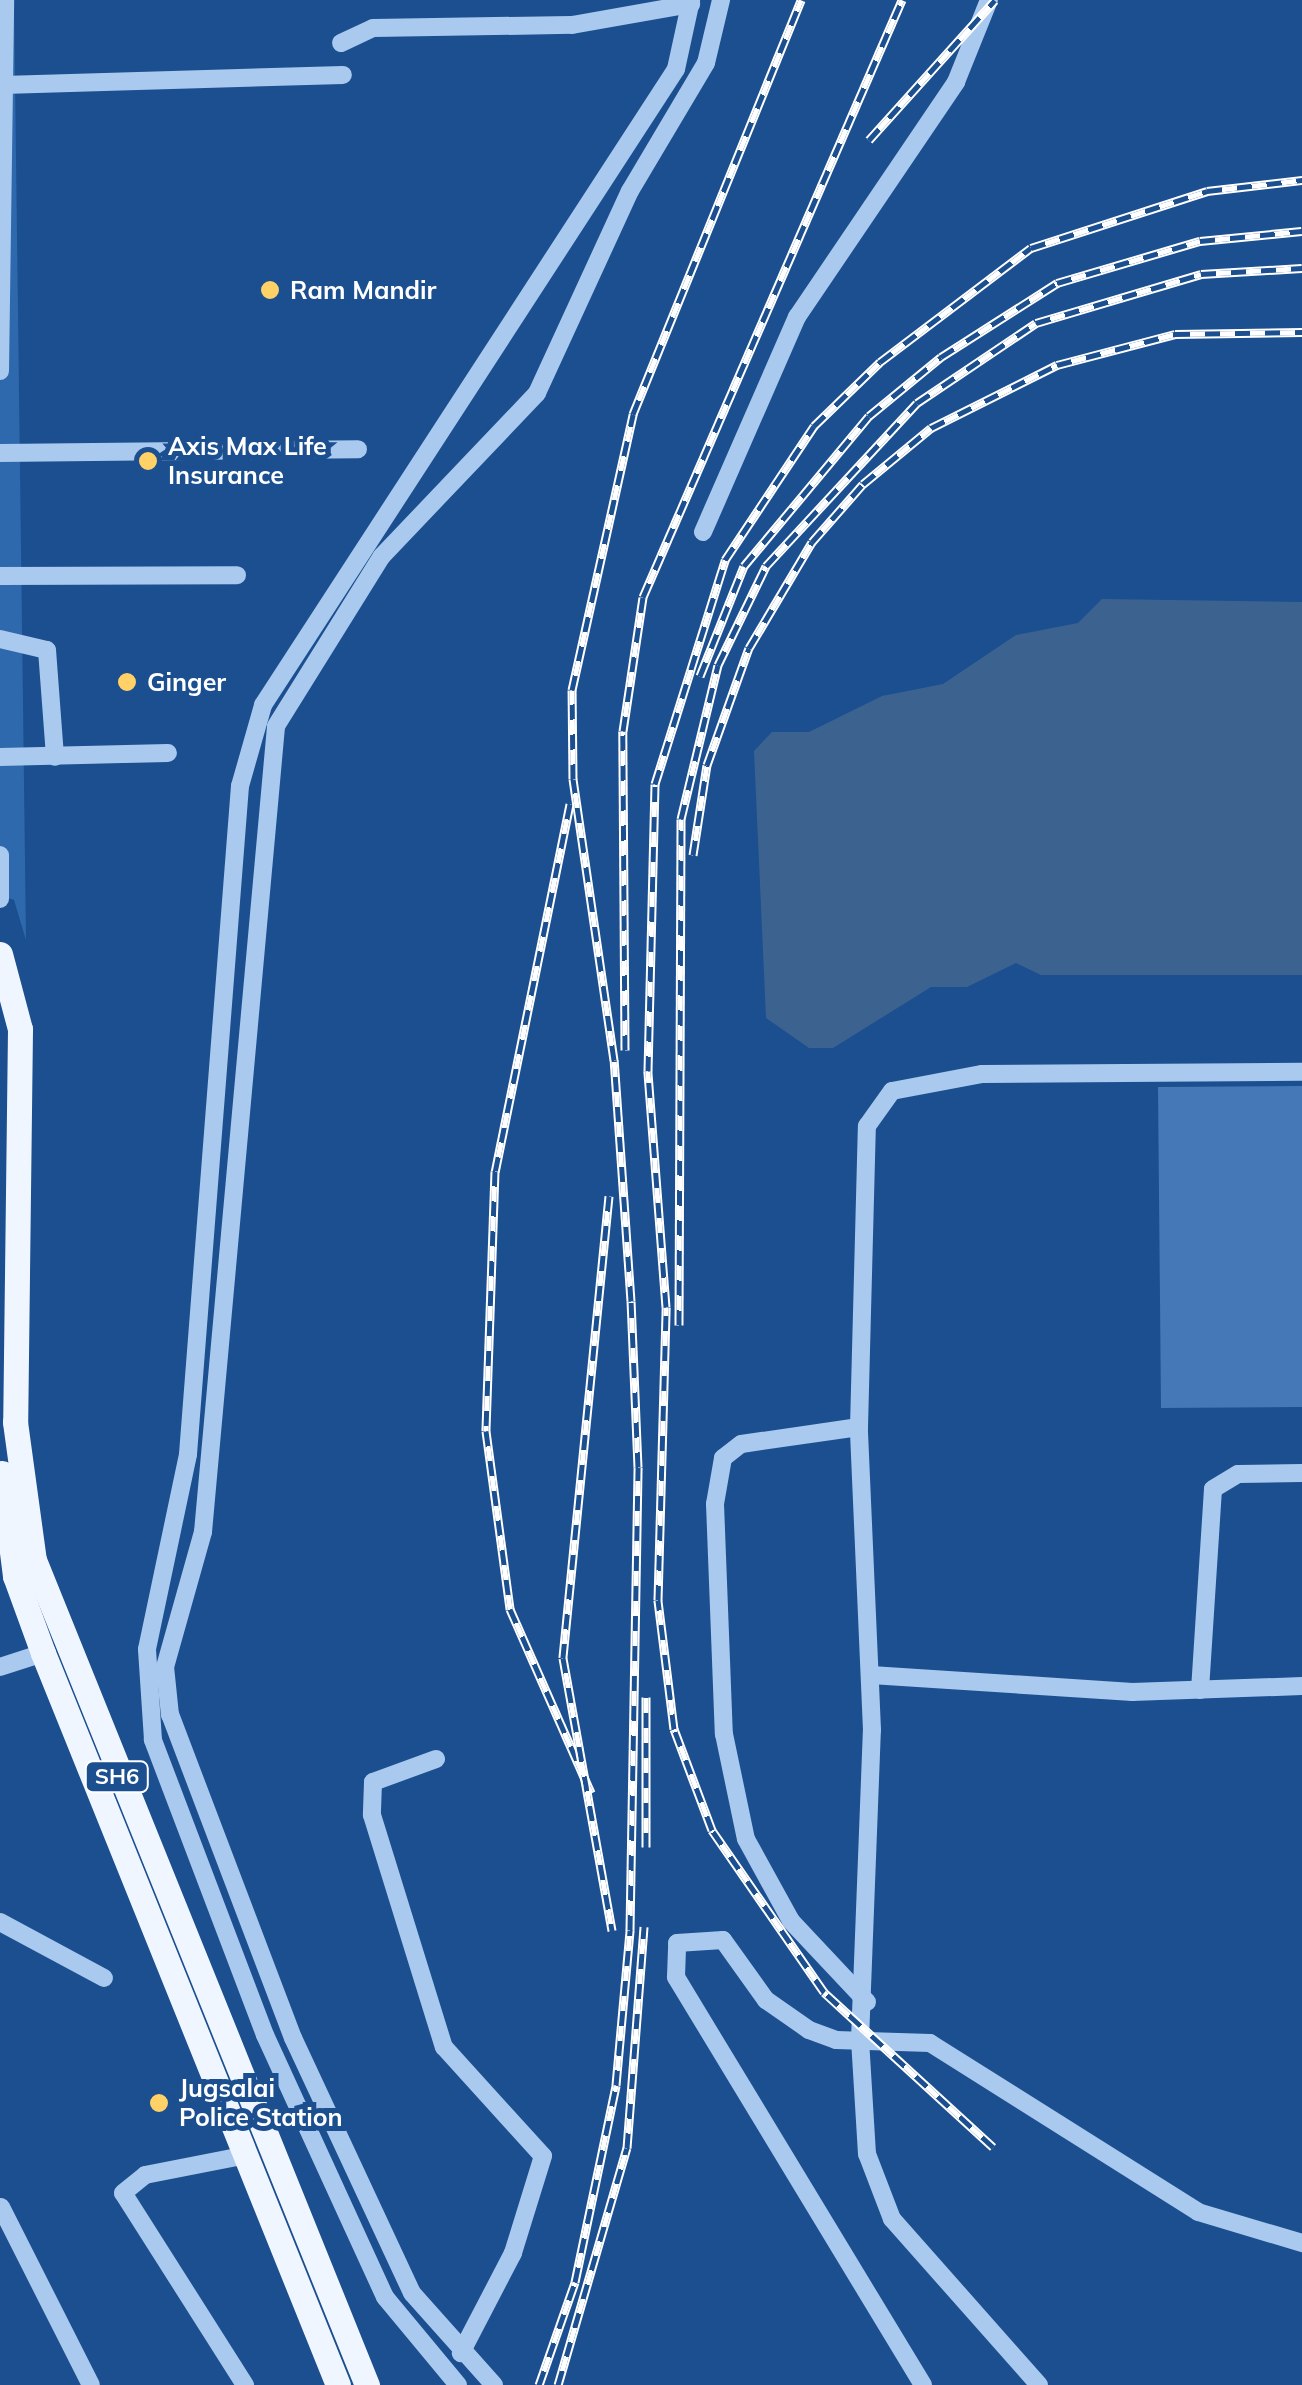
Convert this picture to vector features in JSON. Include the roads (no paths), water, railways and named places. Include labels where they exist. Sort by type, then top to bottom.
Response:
[{"type":"main road","name":"SH6","points":[[0,954],[20,1029],[15,1422],[34,1560],[367,2385]]},
{"type":"main road","name":"SH6","points":[[0,1441],[15,1576],[338,2385]]},
{"type":"street","points":[[0,372],[5,0]]},
{"type":"street","points":[[494,2385],[461,2353],[412,2293],[292,2038],[170,1715],[168,1645],[203,1532],[267,785],[276,726],[382,556],[537,393],[630,190],[706,64],[721,0]]},
{"type":"street","points":[[702,532],[796,318],[956,82],[989,0]]},
{"type":"street","points":[[341,43],[374,28],[572,25],[691,2],[676,69],[271,688],[240,786],[188,1454],[146,1649],[152,1740],[265,2035],[385,2297],[458,2385]]},
{"type":"street","points":[[3,85],[343,75]]},
{"type":"street","points":[[0,453],[358,450]]},
{"type":"street","points":[[0,576],[237,575]]},
{"type":"street","points":[[0,639],[47,650],[55,758]]},
{"type":"street","points":[[0,757],[168,754]]},
{"type":"street","points":[[240,786],[267,785]]},
{"type":"street","points":[[0,855],[0,900]]},
{"type":"street","points":[[1039,2385],[880,2200],[860,2040],[867,2002],[870,1676],[858,1427],[863,1170],[878,1100],[982,1074],[1302,1072]]},
{"type":"street","points":[[858,1427],[741,1444],[723,1458],[714,1504],[724,1734],[746,1838],[790,1921],[867,2002]]},
{"type":"street","points":[[1200,1690],[1213,1489],[1238,1474],[1302,1473]]},
{"type":"street","points":[[146,1649],[168,1645]]},
{"type":"street","points":[[0,1668],[44,1653]]},
{"type":"street","points":[[870,1676],[1200,1690],[1302,1686]]},
{"type":"street","points":[[436,1759],[374,1782],[372,1815],[435,2030],[542,2156],[520,2237],[461,2353]]},
{"type":"street","points":[[0,1922],[104,1978]]},
{"type":"street","points":[[923,2385],[670,1954],[693,1936],[723,1940],[788,2018],[836,2040],[930,2043],[1198,2212],[1302,2243]]},
{"type":"street","points":[[244,2385],[123,2193],[145,2175],[247,2155]]},
{"type":"street","points":[[1,2207],[92,2385]]},
{"type":"railway","points":[[539,2385],[575,2282],[616,2085],[630,1930],[638,1467],[631,1301],[614,1060],[573,779],[572,690],[633,414],[801,0]]},
{"type":"railway","points":[[625,1050],[623,731],[643,597],[902,0]]},
{"type":"railway","points":[[869,140],[995,0]]},
{"type":"railway","points":[[993,2147],[824,1992],[712,1830],[674,1729],[658,1600],[666,1307],[648,1071],[655,784],[725,560],[814,426],[880,362],[1031,248],[1207,191],[1302,180]]},
{"type":"railway","points":[[700,676],[744,566],[869,416],[941,357],[1057,283],[1200,241],[1302,231]]},
{"type":"railway","points":[[679,1325],[681,819],[718,665],[766,566],[917,403],[1036,323],[1201,274],[1302,268]]},
{"type":"railway","points":[[693,855],[707,765],[749,648],[812,542],[863,484],[931,428],[1057,365],[1175,334],[1302,332]]},
{"type":"railway","points":[[570,804],[495,1171],[486,1431],[510,1609],[591,1793]]},
{"type":"railway","points":[[609,1196],[563,1658],[612,1931]]},
{"type":"railway","points":[[646,1697],[646,1847]]},
{"type":"railway","points":[[558,2385],[627,2148],[644,1927]]},
{"type":"place","name":"Ram Mandir","points":[[270,290]]},
{"type":"place","name":"Axis Max Life Insurance","points":[[148,461]]},
{"type":"place","name":"Ginger","points":[[127,682]]},
{"type":"place","name":"Jugsalai Police Station","points":[[159,2103]]}]
